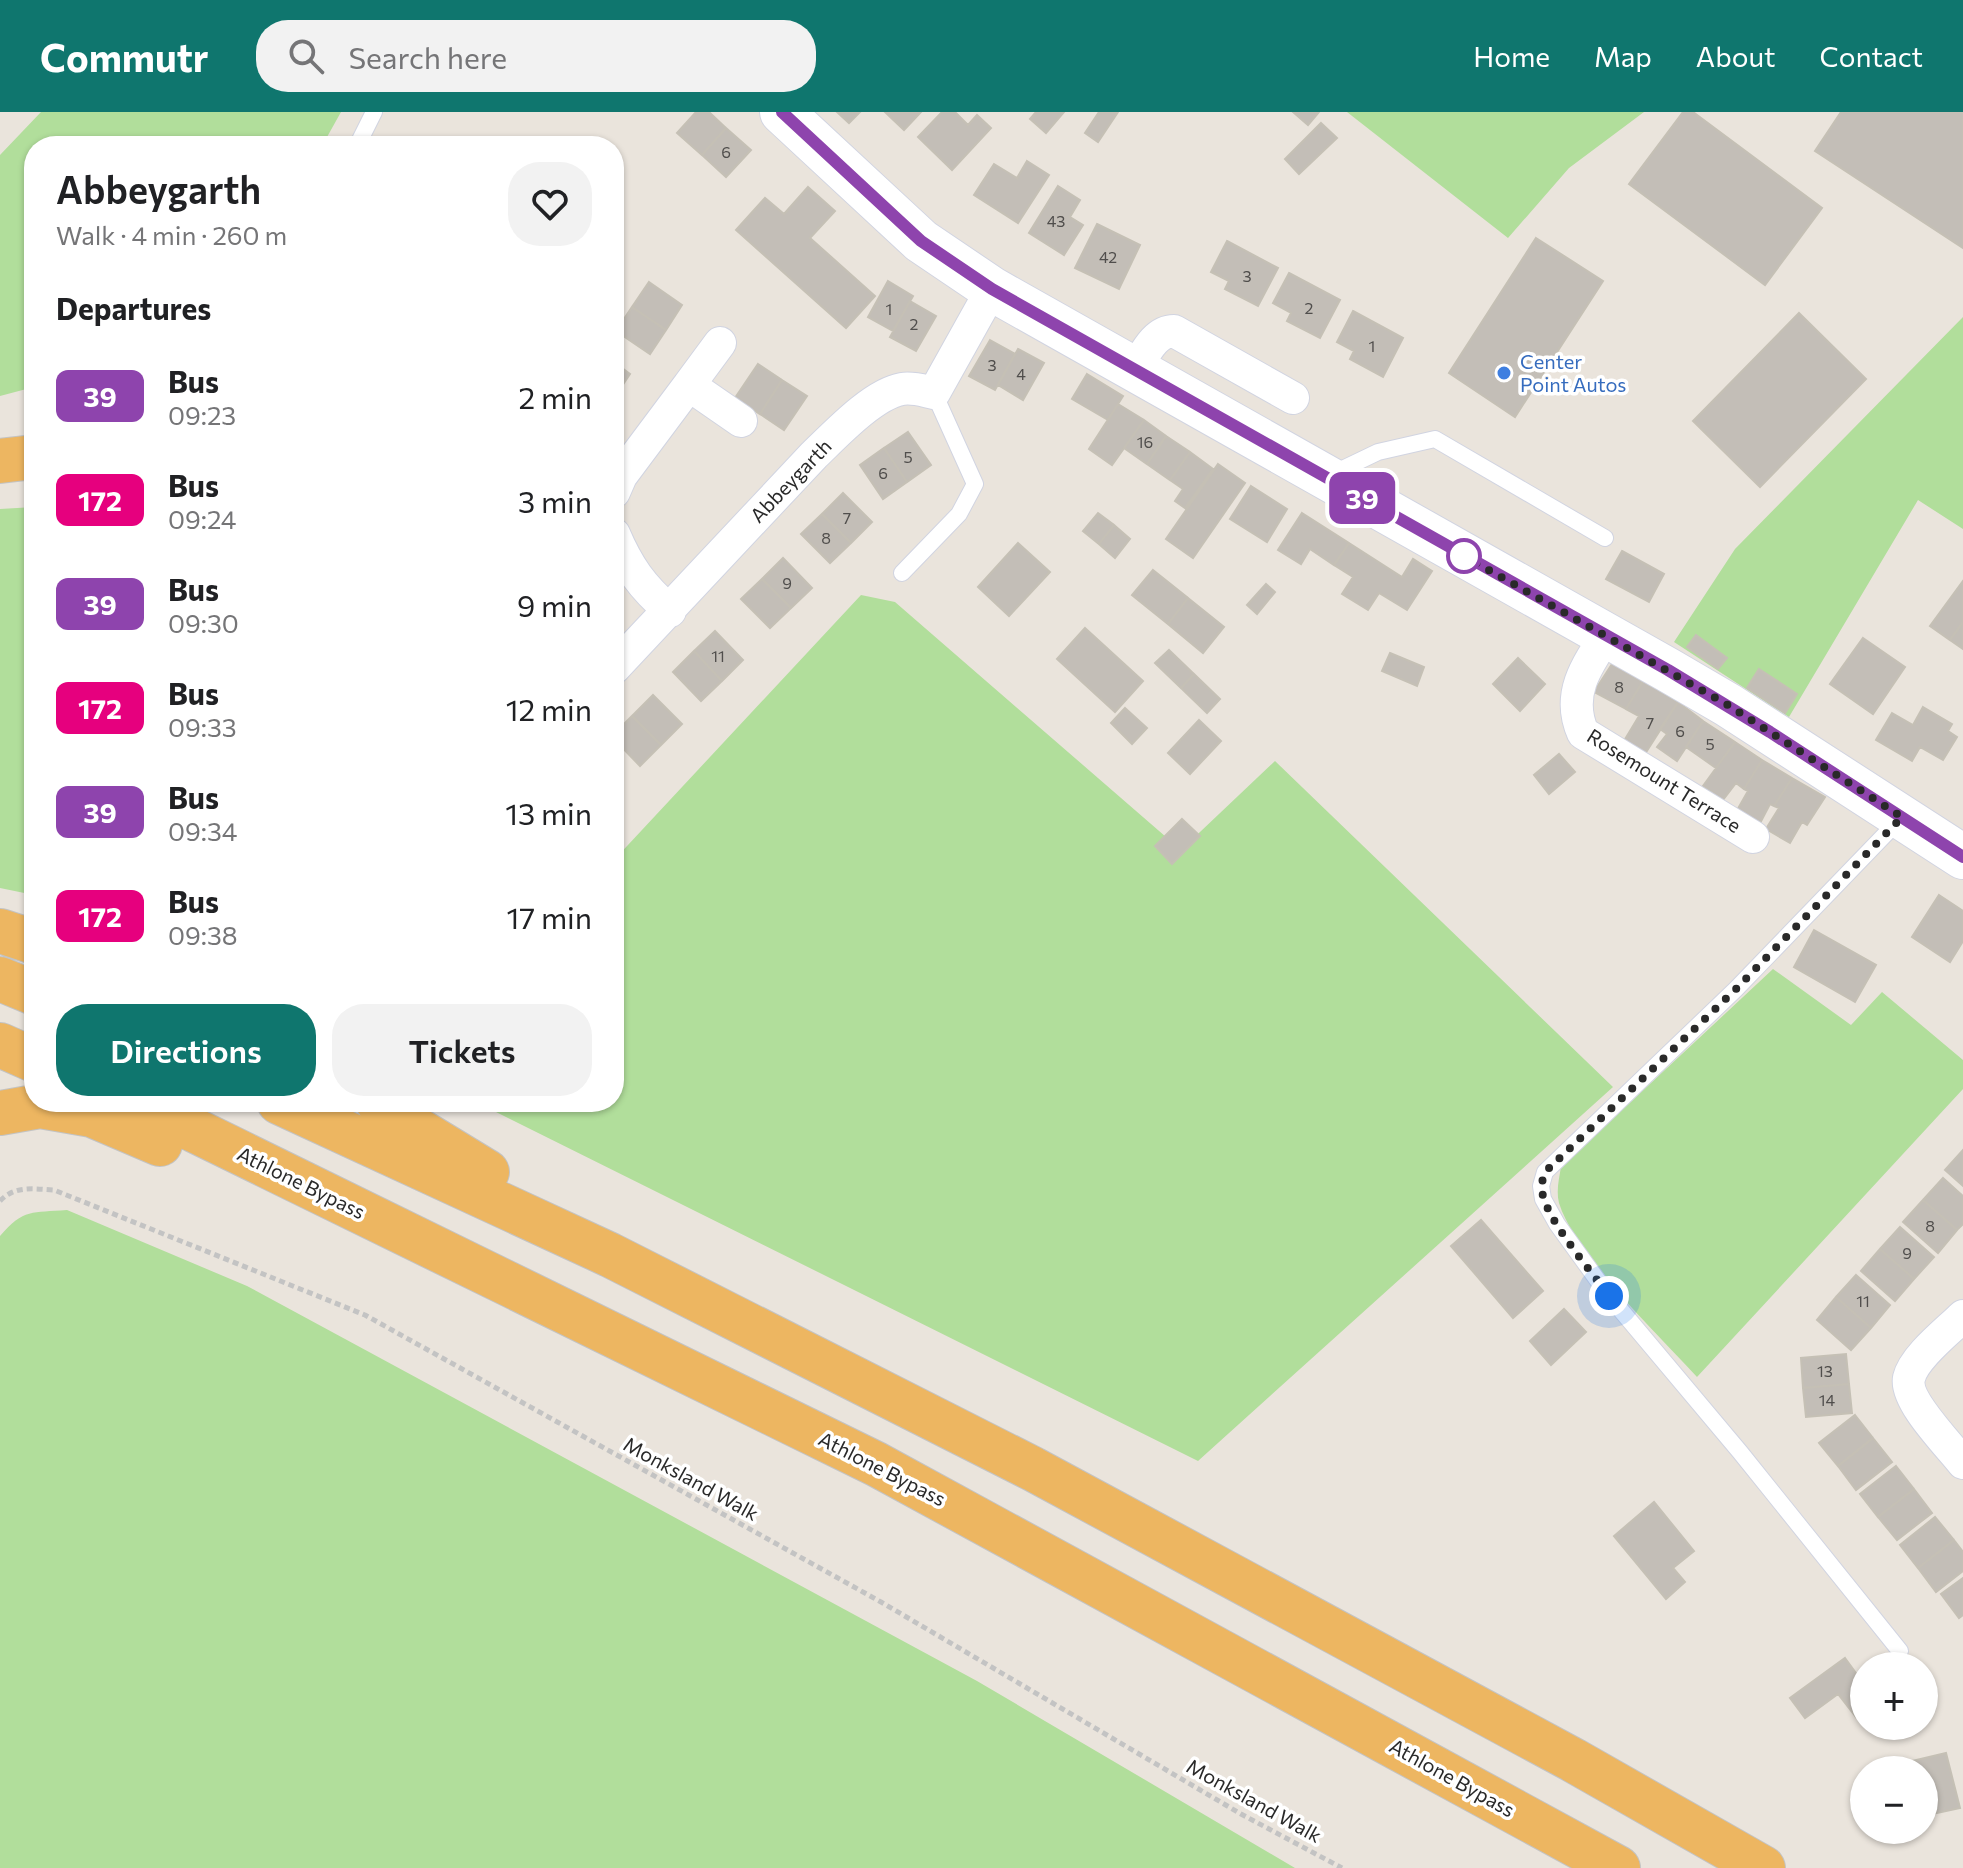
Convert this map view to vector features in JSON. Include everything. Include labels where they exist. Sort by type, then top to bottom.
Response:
[{"type":"highway","points":[[0,461],[24,458]]},
{"type":"highway","points":[[0,931],[24,939]]},
{"type":"highway","points":[[0,979],[24,989]]},
{"type":"highway","points":[[0,1045],[24,1056]]},
{"type":"highway","points":[[0,1113],[24,1109]]},
{"type":"highway","points":[[75,1112],[92,1115],[204,1163],[305,1185]]},
{"type":"highway","name":"Athlone Bypass","points":[[153,1112],[876,1464],[1618,1868]]},
{"type":"highway","points":[[301,1112],[610,1255],[1033,1469],[1573,1760],[1763,1868]]},
{"type":"highway","points":[[393,1112],[610,1255]]},
{"type":"main road","points":[[782,112],[921,241],[992,289],[1728,705],[1963,857]]},
{"type":"street","points":[[934,393],[992,289]]},
{"type":"street","points":[[1134,371],[1158,335],[1174,331],[1293,398]]},
{"type":"street","points":[[624,472],[720,343]]},
{"type":"street","points":[[689,385],[741,421]]},
{"type":"street","name":"Abbeygarth","points":[[624,658],[814,455],[846,425],[881,398],[901,389],[934,393]]},
{"type":"street","points":[[624,554],[637,579],[670,611]]},
{"type":"street","name":"Rosemount Terrace","points":[[1607,635],[1587,664],[1575,697],[1575,709],[1583,733],[1753,837]]},
{"type":"street","points":[[1963,1316],[1918,1362],[1909,1382],[1909,1389],[1919,1408],[1963,1463]]},
{"type":"lane","points":[[362,136],[374,112]]},
{"type":"lane","points":[[902,573],[959,514],[975,484],[934,393]]},
{"type":"lane","points":[[1325,478],[1378,452],[1435,439],[1605,538]]},
{"type":"lane","points":[[1900,1651],[1740,1452],[1609,1296],[1557,1224],[1543,1199],[1541,1186],[1545,1172],[1736,989],[1902,817]]},
{"type":"path","name":"Monksland Walk","points":[[0,1201],[4,1196],[24,1188],[54,1190],[365,1315],[881,1602],[1241,1814],[1342,1868]]},
{"type":"green space","points":[[41,112],[341,112],[328,136],[24,136],[24,390],[0,396],[0,155]]},
{"type":"green space","points":[[1347,112],[1644,112],[1569,168],[1508,238]]},
{"type":"green space","points":[[1963,317],[1963,529],[1918,500],[1789,717],[1674,642],[1735,549]]},
{"type":"green space","points":[[24,508],[24,893],[0,888],[0,509]]},
{"type":"green space","points":[[861,595],[895,602],[1181,850],[1275,761],[1613,1087],[1198,1461],[496,1112],[624,1112],[624,849]]},
{"type":"green space","points":[[1773,969],[1851,1025],[1882,992],[1963,1060],[1963,1089],[1697,1377],[1620,1294],[1582,1247],[1559,1203],[1561,1167]]},
{"type":"green space","points":[[67,1210],[247,1286],[977,1681],[1295,1868],[0,1868],[0,1236],[23,1216]]},
{"type":"building","points":[[696,112],[709,112],[726,128],[702,155],[677,133]]},
{"type":"building","points":[[837,112],[860,112],[849,123]]},
{"type":"building","points":[[885,112],[921,112],[904,130]]},
{"type":"building","points":[[942,112],[955,112],[968,125],[977,115],[991,128],[952,170],[918,137]]},
{"type":"building","points":[[1036,112],[1064,112],[1046,133],[1030,119]]},
{"type":"building","points":[[1099,112],[1118,112],[1098,142],[1085,133]]},
{"type":"building","points":[[1293,112],[1319,112],[1308,125]]},
{"type":"building","points":[[1683,112],[1693,112],[1822,208],[1765,285],[1629,184]]},
{"type":"building","points":[[1841,112],[1963,112],[1963,248],[1815,151]]},
{"type":"building","points":[[1321,123],[1337,138],[1299,174],[1285,159]]},
{"type":"building","points":[[726,128],[751,150],[726,177],[702,155]]},
{"type":"building","points":[[1027,161],[1049,175],[1018,223],[974,195],[994,164],[1017,178]]},
{"type":"building","points":[[1058,186],[1080,200],[1070,217],[1083,225],[1064,255],[1029,233]]},
{"type":"building","points":[[808,187],[835,211],[810,238],[875,296],[846,328],[736,230],[765,198],[784,214]]},
{"type":"building","points":[[1097,224],[1140,245],[1119,289],[1075,268]]},
{"type":"building","points":[[1536,238],[1603,281],[1515,417],[1449,373]]},
{"type":"building","points":[[1227,241],[1278,268],[1258,306],[1225,289],[1229,281],[1211,272]]},
{"type":"building","points":[[1289,273],[1340,300],[1320,338],[1287,321],[1291,313],[1273,303]]},
{"type":"building","points":[[888,281],[913,296],[893,331],[868,317]]},
{"type":"building","points":[[649,282],[682,305],[666,330],[632,307]]},
{"type":"building","points":[[910,301],[936,316],[916,351],[890,337]]},
{"type":"building","points":[[632,307],[666,330],[650,354],[624,336],[624,319]]},
{"type":"building","points":[[1353,311],[1403,338],[1383,377],[1350,359],[1354,351],[1337,342]]},
{"type":"building","points":[[1799,313],[1866,379],[1760,487],[1693,421]]},
{"type":"building","points":[[990,340],[1015,354],[995,390],[969,376]]},
{"type":"building","points":[[1018,349],[1044,363],[1023,400],[998,385]]},
{"type":"building","points":[[758,364],[782,380],[760,414],[735,398]]},
{"type":"building","points":[[624,370],[630,374],[624,383]]},
{"type":"building","points":[[1087,374],[1123,396],[1108,420],[1072,399]]},
{"type":"building","points":[[782,380],[807,396],[784,430],[760,414]]},
{"type":"building","points":[[1118,404],[1144,420],[1112,465],[1089,449]]},
{"type":"building","points":[[1144,420],[1166,436],[1147,464],[1124,448]]},
{"type":"building","points":[[908,432],[931,465],[907,482],[884,448]]},
{"type":"building","points":[[1166,436],[1190,452],[1170,480],[1147,464]]},
{"type":"building","points":[[884,448],[907,482],[883,499],[860,465]]},
{"type":"building","points":[[1190,452],[1213,469],[1185,508],[1175,501],[1183,489],[1170,480]]},
{"type":"building","points":[[1218,464],[1245,483],[1193,558],[1166,539]]},
{"type":"building","points":[[1251,486],[1287,509],[1267,542],[1230,519]]},
{"type":"building","points":[[843,493],[872,522],[851,543],[822,514]]},
{"type":"building","points":[[1098,513],[1114,525],[1099,544],[1083,531]]},
{"type":"building","points":[[1302,513],[1349,543],[1334,565],[1310,549],[1301,564],[1278,550]]},
{"type":"building","points":[[822,514],[851,543],[830,563],[801,534]]},
{"type":"building","points":[[1114,525],[1130,539],[1115,558],[1099,544]]},
{"type":"building","points":[[1018,543],[1050,572],[1009,616],[978,587]]},
{"type":"building","points":[[1349,543],[1402,577],[1413,559],[1432,571],[1407,610],[1379,593],[1368,610],[1342,594],[1353,577],[1334,565]]},
{"type":"building","points":[[1622,551],[1664,574],[1649,602],[1606,579]]},
{"type":"building","points":[[783,558],[812,588],[791,608],[762,579]]},
{"type":"building","points":[[1153,570],[1188,598],[1168,624],[1132,595]]},
{"type":"building","points":[[762,579],[791,608],[770,628],[741,599]]},
{"type":"building","points":[[1963,581],[1963,622],[1950,640],[1930,626]]},
{"type":"building","points":[[1266,584],[1275,592],[1257,614],[1247,605]]},
{"type":"building","points":[[1188,598],[1224,627],[1203,653],[1168,624]]},
{"type":"building","points":[[1963,622],[1963,649],[1950,640]]},
{"type":"building","points":[[1085,628],[1143,681],[1115,712],[1057,659]]},
{"type":"building","points":[[715,631],[743,660],[722,681],[694,651]]},
{"type":"building","points":[[1696,635],[1727,658],[1718,669],[1687,647]]},
{"type":"building","points":[[1863,638],[1905,667],[1873,714],[1830,684]]},
{"type":"building","points":[[1169,650],[1194,674],[1181,688],[1155,663]]},
{"type":"building","points":[[694,651],[722,681],[701,701],[673,672]]},
{"type":"building","points":[[1390,653],[1424,667],[1417,686],[1382,671]]},
{"type":"building","points":[[1518,658],[1545,684],[1520,711],[1493,684]]},
{"type":"building","points":[[1612,664],[1643,681],[1626,709],[1594,692]]},
{"type":"building","points":[[1759,669],[1797,694],[1785,713],[1747,688]]},
{"type":"building","points":[[1194,674],[1220,699],[1207,713],[1181,688]]},
{"type":"building","points":[[1643,681],[1678,702],[1645,754],[1624,741],[1639,716],[1626,709]]},
{"type":"building","points":[[653,695],[682,724],[661,745],[632,716]]},
{"type":"building","points":[[1678,702],[1703,721],[1677,761],[1657,747],[1667,734],[1660,729]]},
{"type":"building","points":[[1923,707],[1952,724],[1948,731],[1957,737],[1943,760],[1920,747],[1912,761],[1876,740],[1892,713],[1913,725]]},
{"type":"building","points":[[1125,708],[1147,728],[1132,744],[1111,723]]},
{"type":"building","points":[[632,716],[661,745],[640,766],[624,749],[624,724]]},
{"type":"building","points":[[1199,720],[1221,741],[1190,774],[1168,753]]},
{"type":"building","points":[[1703,721],[1735,742],[1716,768],[1686,747]]},
{"type":"building","points":[[1735,742],[1762,760],[1744,789],[1736,783],[1723,800],[1703,786]]},
{"type":"building","points":[[1559,754],[1575,772],[1549,794],[1534,775]]},
{"type":"building","points":[[1762,760],[1792,778],[1774,806],[1770,804],[1759,825],[1736,812],[1748,791],[1744,789]]},
{"type":"building","points":[[1792,778],[1825,797],[1807,825],[1802,822],[1790,843],[1766,829],[1779,808],[1774,806]]},
{"type":"building","points":[[1182,819],[1200,836],[1172,864],[1155,846]]},
{"type":"building","points":[[1939,895],[1963,911],[1963,941],[1950,962],[1912,937]]},
{"type":"building","points":[[1814,930],[1876,965],[1855,1002],[1794,967]]},
{"type":"building","points":[[1963,1150],[1963,1186],[1945,1170]]},
{"type":"building","points":[[1943,1178],[1963,1196],[1963,1224],[1957,1230],[1923,1200]]},
{"type":"building","points":[[1923,1200],[1957,1230],[1938,1253],[1903,1222]]},
{"type":"building","points":[[1481,1220],[1543,1291],[1513,1318],[1451,1246]]},
{"type":"building","points":[[1900,1227],[1934,1257],[1914,1279],[1880,1249]]},
{"type":"building","points":[[1880,1249],[1914,1279],[1895,1301],[1861,1271]]},
{"type":"building","points":[[1856,1275],[1890,1305],[1871,1328],[1836,1297]]},
{"type":"building","points":[[1836,1297],[1871,1328],[1851,1350],[1817,1320]]},
{"type":"building","points":[[1564,1309],[1586,1332],[1551,1365],[1530,1341]]},
{"type":"building","points":[[1846,1354],[1849,1384],[1803,1388],[1801,1358]]},
{"type":"building","points":[[1849,1384],[1852,1413],[1806,1417],[1803,1388]]},
{"type":"building","points":[[1855,1415],[1873,1438],[1838,1466],[1819,1443]]},
{"type":"building","points":[[1873,1438],[1892,1462],[1856,1490],[1838,1466]]},
{"type":"building","points":[[1896,1466],[1914,1489],[1878,1517],[1860,1494]]},
{"type":"building","points":[[1914,1489],[1932,1513],[1897,1540],[1878,1517]]},
{"type":"building","points":[[1654,1502],[1694,1551],[1673,1568],[1685,1582],[1666,1599],[1614,1536]]},
{"type":"building","points":[[1935,1517],[1954,1540],[1918,1568],[1900,1545]]},
{"type":"building","points":[[1954,1540],[1963,1552],[1963,1571],[1936,1592],[1918,1568]]},
{"type":"building","points":[[1963,1578],[1963,1615],[1959,1618],[1941,1594]]},
{"type":"building","points":[[1845,1658],[1850,1665],[1850,1709],[1838,1694],[1805,1718],[1790,1698]]},
{"type":"building","points":[[1946,1753],[1960,1808],[1938,1813],[1938,1756],[1933,1756]]},
{"type":"bus line","name":"39","points":[[782,112],[921,241],[992,289],[1728,705],[1963,857]]},
{"type":"place","name":"Center Point Autos","points":[[1504,373]]},
{"type":"route","points":[[1464,556],[1728,705],[1902,817],[1736,989],[1545,1172],[1541,1186],[1543,1199],[1557,1224],[1609,1296]]}]
